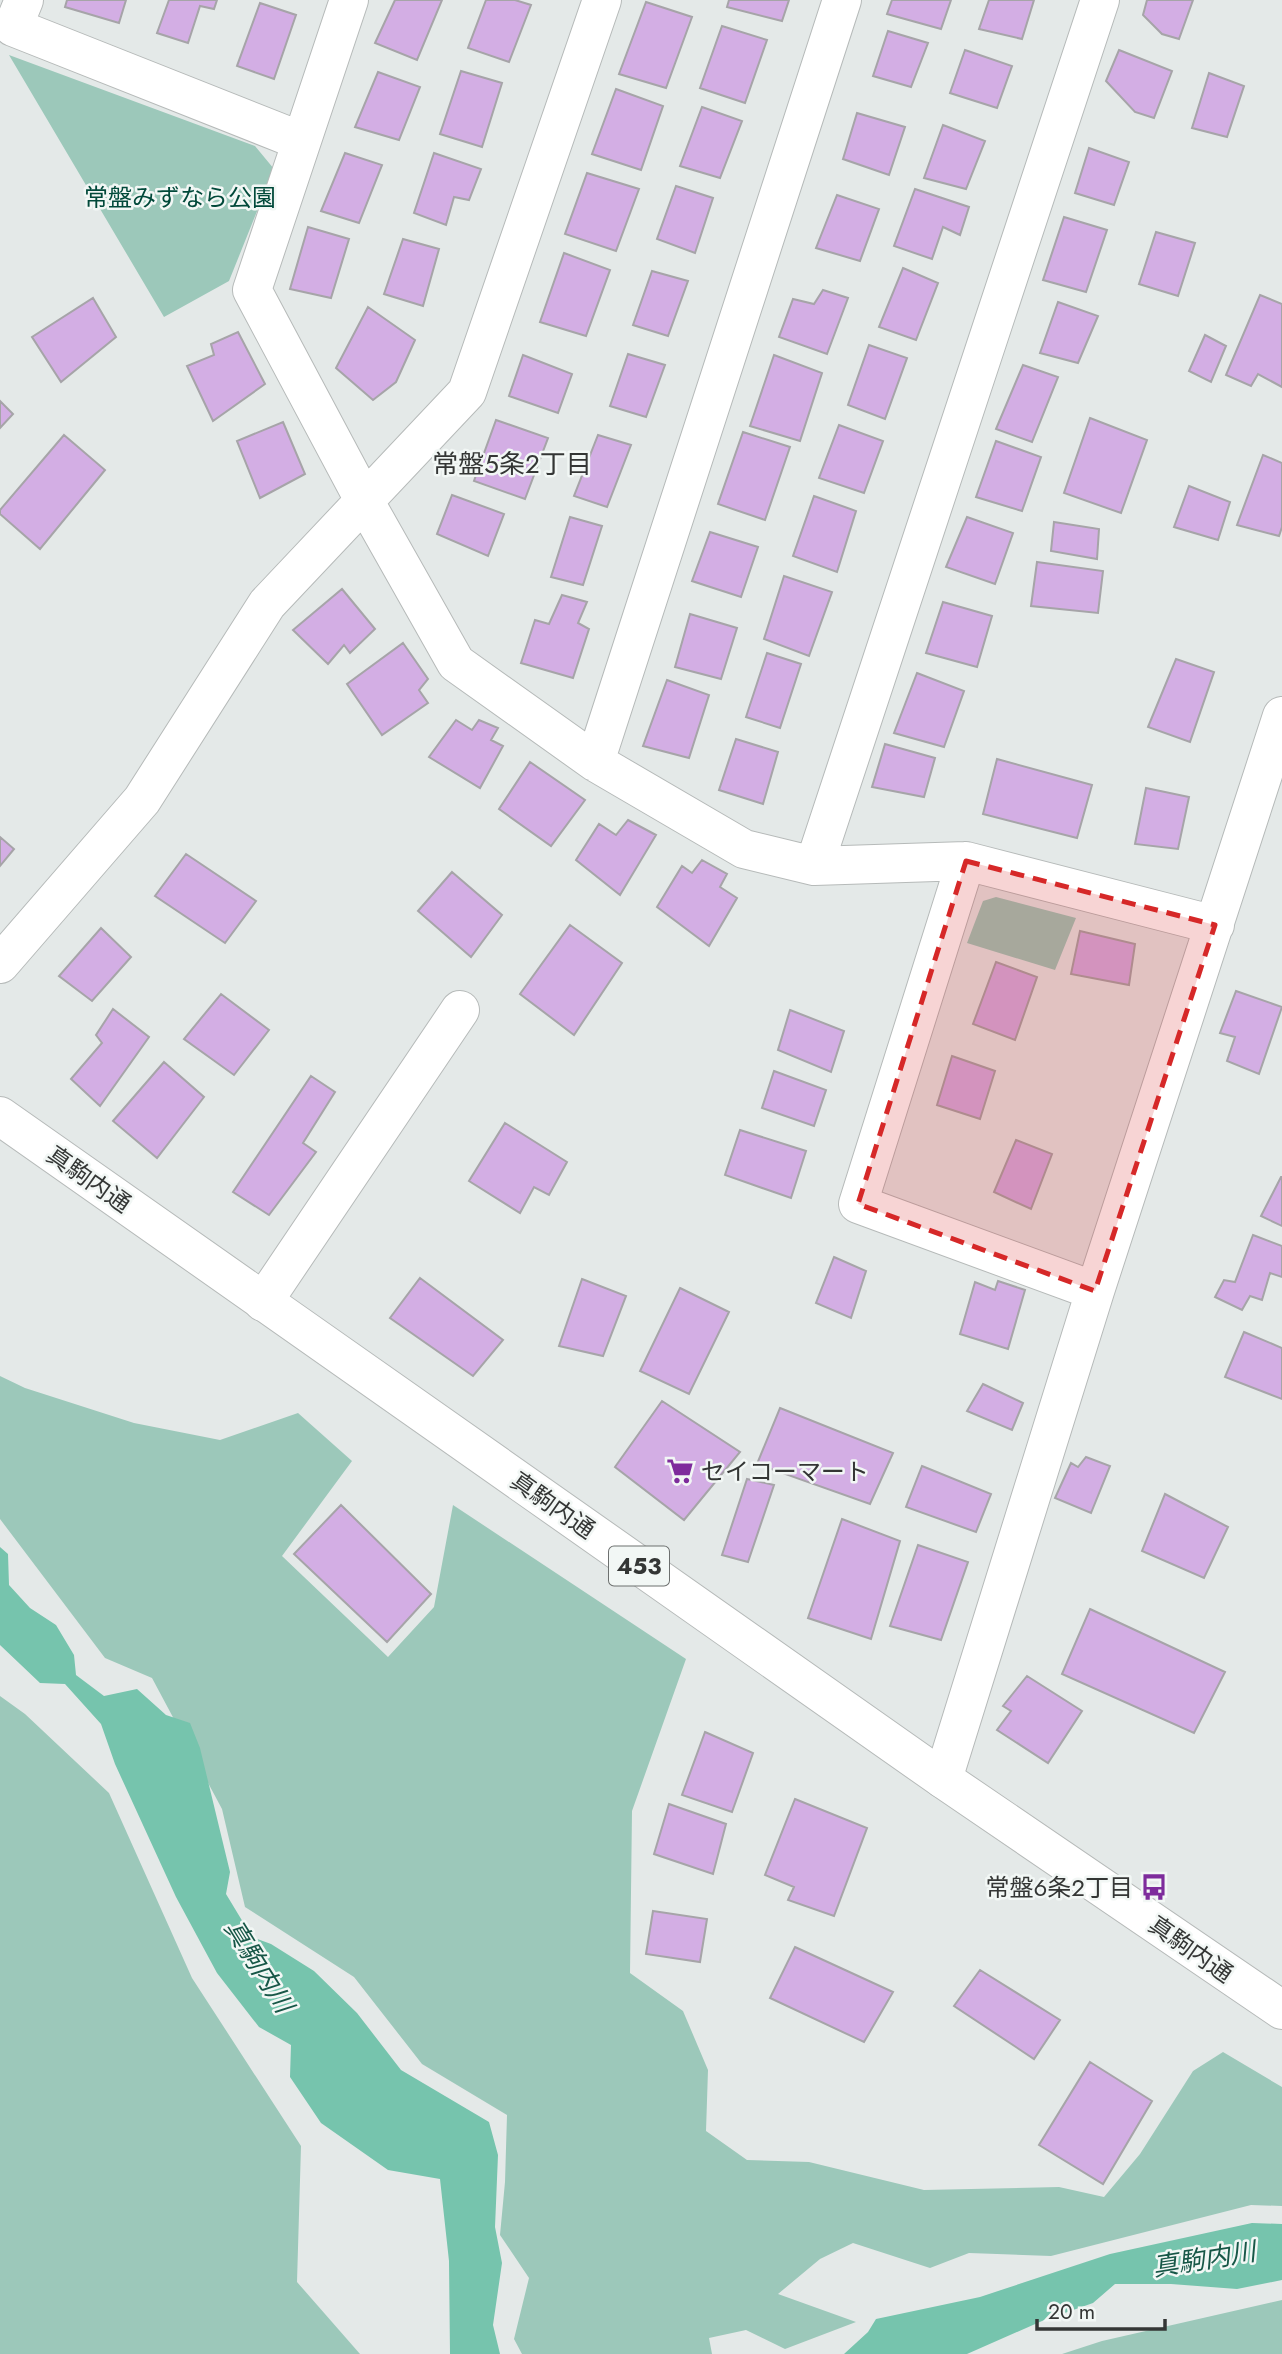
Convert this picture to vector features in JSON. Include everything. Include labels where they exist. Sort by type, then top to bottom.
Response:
[{"type":"main road","points":[[24,0],[13,27],[301,141]]},
{"type":"main road","points":[[349,0],[252,290],[365,502],[456,663],[595,762],[744,849],[814,866],[965,861],[1215,925]]},
{"type":"main road","points":[[0,964],[142,800],[267,604],[467,392],[602,0]]},
{"type":"main road","points":[[595,762],[842,0]]},
{"type":"main road","points":[[814,866],[1100,0]]},
{"type":"main road","points":[[943,1779],[1095,1292],[1282,716]]},
{"type":"main road","points":[[965,861],[858,1204],[1095,1292]]},
{"type":"main road","points":[[263,1302],[460,1010]]},
{"type":"main road","name":"真駒内通","points":[[0,1116],[943,1779],[1282,2010]]},
{"type":"highlighted area","points":[[966,861],[1215,925],[1095,1291],[858,1204]]},
{"type":"green space","name":"常盤みずなら公園","points":[[9,55],[255,146],[274,169],[229,281],[164,317]]},
{"type":"green space","points":[[996,897],[1076,918],[1055,970],[967,943],[983,901]]},
{"type":"green space","points":[[0,1376],[25,1388],[134,1423],[220,1440],[298,1413],[352,1461],[282,1556],[388,1657],[434,1607],[453,1505],[686,1659],[632,1811],[630,1973],[683,2011],[708,2070],[706,2131],[747,2160],[809,2162],[924,2190],[1059,2187],[1104,2197],[1140,2154],[1193,2071],[1223,2052],[1282,2087],[1282,2206],[1251,2205],[1051,2256],[969,2253],[930,2268],[853,2243],[820,2259],[778,2294],[856,2322],[785,2349],[746,2330],[709,2338],[712,2354],[522,2354],[514,2339],[529,2278],[500,2235],[507,2115],[422,2064],[354,1977],[245,1907],[222,1809],[152,1678],[105,1658],[0,1519]]},
{"type":"green space","points":[[0,1696],[25,1714],[109,1793],[192,1978],[301,2146],[297,2282],[360,2354],[0,2354]]},
{"type":"green space","points":[[1282,2300],[1282,2354],[1062,2354],[1102,2341]]},
{"type":"water","name":"真駒内川","points":[[0,1547],[8,1554],[9,1585],[30,1608],[56,1625],[74,1655],[76,1675],[104,1696],[137,1689],[166,1715],[190,1723],[200,1748],[230,1872],[226,1894],[252,1937],[271,1944],[314,1971],[357,2013],[401,2070],[489,2122],[498,2155],[495,2227],[502,2263],[493,2325],[500,2354],[450,2354],[449,2261],[440,2179],[388,2170],[321,2123],[290,2077],[291,2045],[259,2027],[217,1973],[176,1897],[115,1764],[101,1724],[65,1684],[40,1683],[0,1645]]},
{"type":"water","name":"真駒内川","points":[[1252,2223],[1282,2224],[1282,2280],[1237,2289],[1171,2284],[1115,2284],[1093,2303],[1042,2321],[967,2354],[844,2354],[868,2332],[876,2319],[980,2297],[1110,2254]]},
{"type":"building","points":[[67,0],[126,0],[119,23],[65,7]]},
{"type":"building","points":[[169,0],[217,0],[214,9],[200,6],[188,43],[157,33]]},
{"type":"building","points":[[395,0],[442,0],[417,60],[375,43]]},
{"type":"building","points":[[486,0],[515,0],[531,5],[509,62],[468,48]]},
{"type":"building","points":[[729,0],[789,0],[782,21],[727,7]]},
{"type":"building","points":[[892,0],[951,0],[941,29],[887,14]]},
{"type":"building","points":[[989,0],[1034,0],[1022,39],[979,29]]},
{"type":"building","points":[[1147,0],[1193,0],[1179,39],[1162,34],[1143,15]]},
{"type":"building","points":[[646,2],[692,17],[666,88],[619,74]]},
{"type":"building","points":[[260,3],[296,15],[274,79],[237,66]]},
{"type":"building","points":[[722,26],[767,40],[745,103],[700,88]]},
{"type":"building","points":[[888,31],[928,43],[911,87],[873,76]]},
{"type":"building","points":[[965,50],[1012,66],[997,108],[950,93]]},
{"type":"building","points":[[1119,50],[1172,71],[1154,118],[1135,112],[1106,81]]},
{"type":"building","points":[[461,71],[502,83],[482,147],[440,134]]},
{"type":"building","points":[[378,72],[420,87],[399,140],[355,127]]},
{"type":"building","points":[[1209,73],[1244,86],[1227,137],[1192,128]]},
{"type":"building","points":[[616,89],[663,106],[641,170],[592,154]]},
{"type":"building","points":[[702,107],[742,121],[720,178],[680,166]]},
{"type":"building","points":[[857,113],[905,127],[889,175],[843,159]]},
{"type":"building","points":[[943,125],[985,141],[966,189],[924,178]]},
{"type":"building","points":[[1089,148],[1129,162],[1114,205],[1075,193]]},
{"type":"building","points":[[345,153],[382,165],[359,223],[321,211]]},
{"type":"building","points":[[434,153],[481,169],[469,200],[454,197],[446,225],[414,213]]},
{"type":"building","points":[[587,173],[639,189],[616,251],[565,234]]},
{"type":"building","points":[[676,186],[713,198],[695,253],[657,239]]},
{"type":"building","points":[[915,189],[969,207],[960,235],[943,227],[932,259],[894,246]]},
{"type":"building","points":[[837,195],[879,209],[860,261],[816,248]]},
{"type":"building","points":[[1064,217],[1107,230],[1086,292],[1043,280]]},
{"type":"building","points":[[308,227],[349,239],[331,298],[290,289]]},
{"type":"building","points":[[1156,232],[1195,243],[1178,296],[1139,284]]},
{"type":"building","points":[[403,239],[439,249],[423,306],[384,294]]},
{"type":"building","points":[[564,253],[610,270],[586,336],[540,322]]},
{"type":"building","points":[[903,268],[938,283],[916,340],[879,327]]},
{"type":"building","points":[[652,271],[688,281],[668,336],[633,325]]},
{"type":"building","points":[[823,290],[848,298],[827,354],[779,337],[793,299],[814,304]]},
{"type":"building","points":[[1260,295],[1282,304],[1282,387],[1258,374],[1251,386],[1226,375]]},
{"type":"building","points":[[93,298],[116,337],[61,382],[32,337]]},
{"type":"building","points":[[1058,302],[1098,316],[1078,363],[1040,353]]},
{"type":"building","points":[[368,307],[415,340],[396,382],[373,400],[336,368]]},
{"type":"building","points":[[238,332],[265,384],[213,421],[187,366],[214,355],[211,344]]},
{"type":"building","points":[[1205,335],[1226,346],[1211,382],[1189,371]]},
{"type":"building","points":[[869,345],[907,358],[885,419],[848,405]]},
{"type":"building","points":[[628,354],[665,365],[646,417],[610,406]]},
{"type":"building","points":[[523,355],[572,374],[558,413],[509,396]]},
{"type":"building","points":[[774,355],[822,373],[800,441],[750,426]]},
{"type":"building","points":[[1023,365],[1058,377],[1032,442],[996,429]]},
{"type":"building","points":[[0,401],[13,414],[0,428]]},
{"type":"building","points":[[1090,418],[1147,440],[1121,513],[1064,493]]},
{"type":"building","points":[[496,420],[548,438],[525,499],[474,481]]},
{"type":"building","points":[[283,422],[305,474],[260,498],[237,441]]},
{"type":"building","points":[[839,425],[883,441],[864,493],[819,478]]},
{"type":"building","points":[[743,432],[790,447],[765,520],[718,504]]},
{"type":"building","points":[[64,435],[105,470],[40,549],[0,514],[0,510]]},
{"type":"building","points":[[598,435],[631,445],[607,507],[574,496]]},
{"type":"building","points":[[996,441],[1041,457],[1022,511],[976,497]]},
{"type":"building","points":[[1263,455],[1282,463],[1282,527],[1279,536],[1237,525]]},
{"type":"building","points":[[1189,486],[1230,502],[1218,540],[1174,527]]},
{"type":"building","points":[[452,495],[504,514],[488,556],[437,534]]},
{"type":"building","points":[[814,496],[856,511],[837,572],[793,556]]},
{"type":"building","points":[[570,517],[602,526],[583,585],[551,577]]},
{"type":"building","points":[[967,517],[1013,533],[995,584],[946,567]]},
{"type":"building","points":[[1054,522],[1099,529],[1097,559],[1051,551]]},
{"type":"building","points":[[710,532],[758,547],[741,597],[692,581]]},
{"type":"building","points":[[1037,562],[1103,571],[1098,613],[1031,606]]},
{"type":"building","points":[[784,576],[832,592],[809,656],[764,639]]},
{"type":"building","points":[[342,589],[375,629],[350,653],[344,645],[328,664],[293,630]]},
{"type":"building","points":[[562,595],[587,602],[578,623],[589,629],[573,678],[521,663],[535,620],[549,624]]},
{"type":"building","points":[[943,602],[992,616],[977,667],[926,653]]},
{"type":"building","points":[[690,614],[737,628],[721,679],[675,667]]},
{"type":"building","points":[[403,643],[428,679],[419,690],[428,703],[382,735],[347,684]]},
{"type":"building","points":[[767,653],[801,664],[780,728],[746,717]]},
{"type":"building","points":[[1176,659],[1214,672],[1190,742],[1148,727]]},
{"type":"building","points":[[917,673],[964,691],[944,747],[894,733]]},
{"type":"building","points":[[667,680],[709,695],[689,758],[643,746]]},
{"type":"building","points":[[456,720],[472,730],[479,720],[498,728],[491,740],[503,746],[480,788],[429,757]]},
{"type":"building","points":[[736,739],[778,752],[763,804],[719,790]]},
{"type":"building","points":[[885,744],[935,758],[924,797],[872,787]]},
{"type":"building","points":[[997,759],[1092,785],[1077,838],[983,814]]},
{"type":"building","points":[[530,762],[585,800],[551,846],[499,809]]},
{"type":"building","points":[[1146,788],[1189,797],[1178,849],[1135,844]]},
{"type":"building","points":[[628,820],[656,835],[620,895],[576,860],[599,824],[616,835]]},
{"type":"building","points":[[0,837],[14,849],[0,866]]},
{"type":"building","points":[[186,854],[256,901],[225,943],[155,896]]},
{"type":"building","points":[[702,860],[727,874],[720,887],[737,898],[709,946],[657,907],[682,866],[692,873]]},
{"type":"building","points":[[452,872],[502,915],[471,957],[418,911]]},
{"type":"building","points":[[570,925],[622,963],[574,1035],[520,994]]},
{"type":"building","points":[[101,928],[131,957],[92,1001],[59,976]]},
{"type":"building","points":[[1080,931],[1135,944],[1129,985],[1071,974]]},
{"type":"building","points":[[996,962],[1037,977],[1015,1040],[973,1024]]},
{"type":"building","points":[[1236,991],[1282,1007],[1259,1074],[1227,1061],[1235,1037],[1220,1033]]},
{"type":"building","points":[[221,994],[269,1030],[234,1075],[184,1039]]},
{"type":"building","points":[[113,1009],[149,1037],[100,1106],[71,1079],[102,1043],[96,1035]]},
{"type":"building","points":[[790,1010],[844,1031],[831,1072],[778,1050]]},
{"type":"building","points":[[952,1056],[995,1071],[980,1119],[937,1105]]},
{"type":"building","points":[[164,1062],[204,1097],[157,1158],[113,1121]]},
{"type":"building","points":[[774,1071],[826,1090],[814,1126],[762,1108]]},
{"type":"building","points":[[311,1076],[335,1092],[303,1143],[316,1152],[269,1215],[233,1192]]},
{"type":"building","points":[[505,1123],[567,1162],[549,1195],[534,1187],[520,1213],[469,1181]]},
{"type":"building","points":[[740,1130],[806,1151],[791,1198],[725,1175]]},
{"type":"building","points":[[1016,1140],[1052,1154],[1031,1209],[994,1192]]},
{"type":"building","points":[[1282,1177],[1282,1226],[1261,1216]]},
{"type":"building","points":[[1253,1235],[1282,1246],[1282,1277],[1270,1273],[1262,1300],[1250,1296],[1242,1310],[1215,1297],[1224,1280],[1235,1282]]},
{"type":"building","points":[[834,1257],[866,1271],[851,1318],[816,1303]]},
{"type":"building","points":[[420,1278],[503,1340],[473,1376],[390,1318]]},
{"type":"building","points":[[582,1279],[626,1296],[603,1356],[559,1346]]},
{"type":"building","points":[[998,1281],[1025,1290],[1008,1349],[960,1334],[975,1282],[995,1290]]},
{"type":"building","points":[[680,1288],[729,1312],[689,1394],[640,1371]]},
{"type":"building","points":[[1244,1332],[1282,1348],[1282,1399],[1225,1377]]},
{"type":"building","points":[[983,1384],[1023,1403],[1012,1430],[967,1411]]},
{"type":"building","points":[[662,1401],[740,1452],[684,1520],[615,1467]]},
{"type":"building","points":[[780,1408],[893,1453],[870,1504],[757,1464]]},
{"type":"building","points":[[1086,1457],[1110,1466],[1091,1513],[1055,1498],[1071,1463],[1078,1467]]},
{"type":"building","points":[[922,1466],[991,1494],[976,1532],[906,1507]]},
{"type":"building","points":[[747,1479],[774,1485],[748,1562],[722,1555]]},
{"type":"building","points":[[1165,1494],[1228,1527],[1204,1578],[1142,1551]]},
{"type":"building","points":[[341,1505],[431,1594],[387,1642],[294,1554]]},
{"type":"building","points":[[842,1519],[900,1541],[871,1639],[808,1618]]},
{"type":"building","points":[[918,1545],[968,1562],[941,1640],[890,1626]]},
{"type":"building","points":[[1090,1609],[1225,1672],[1194,1733],[1062,1674]]},
{"type":"building","points":[[1027,1676],[1082,1711],[1048,1763],[997,1730],[1011,1711],[1003,1706]]},
{"type":"building","points":[[705,1732],[753,1753],[732,1812],[682,1795]]},
{"type":"building","points":[[795,1799],[867,1828],[834,1916],[788,1900],[794,1887],[765,1875]]},
{"type":"building","points":[[669,1804],[726,1824],[713,1874],[654,1854]]},
{"type":"building","points":[[653,1911],[707,1919],[700,1962],[646,1954]]},
{"type":"building","points":[[795,1947],[893,1992],[864,2042],[770,1998]]},
{"type":"building","points":[[980,1970],[1060,2020],[1034,2059],[954,2006]]},
{"type":"building","points":[[1090,2062],[1152,2101],[1103,2184],[1039,2145]]},
{"type":"place","name":"セイコーマート","points":[[680,1471]]},
{"type":"place","name":"常盤6条2丁目","points":[[1154,1887]]},
{"type":"district","name":"常盤5条2丁目","points":[[512,464]]}]
